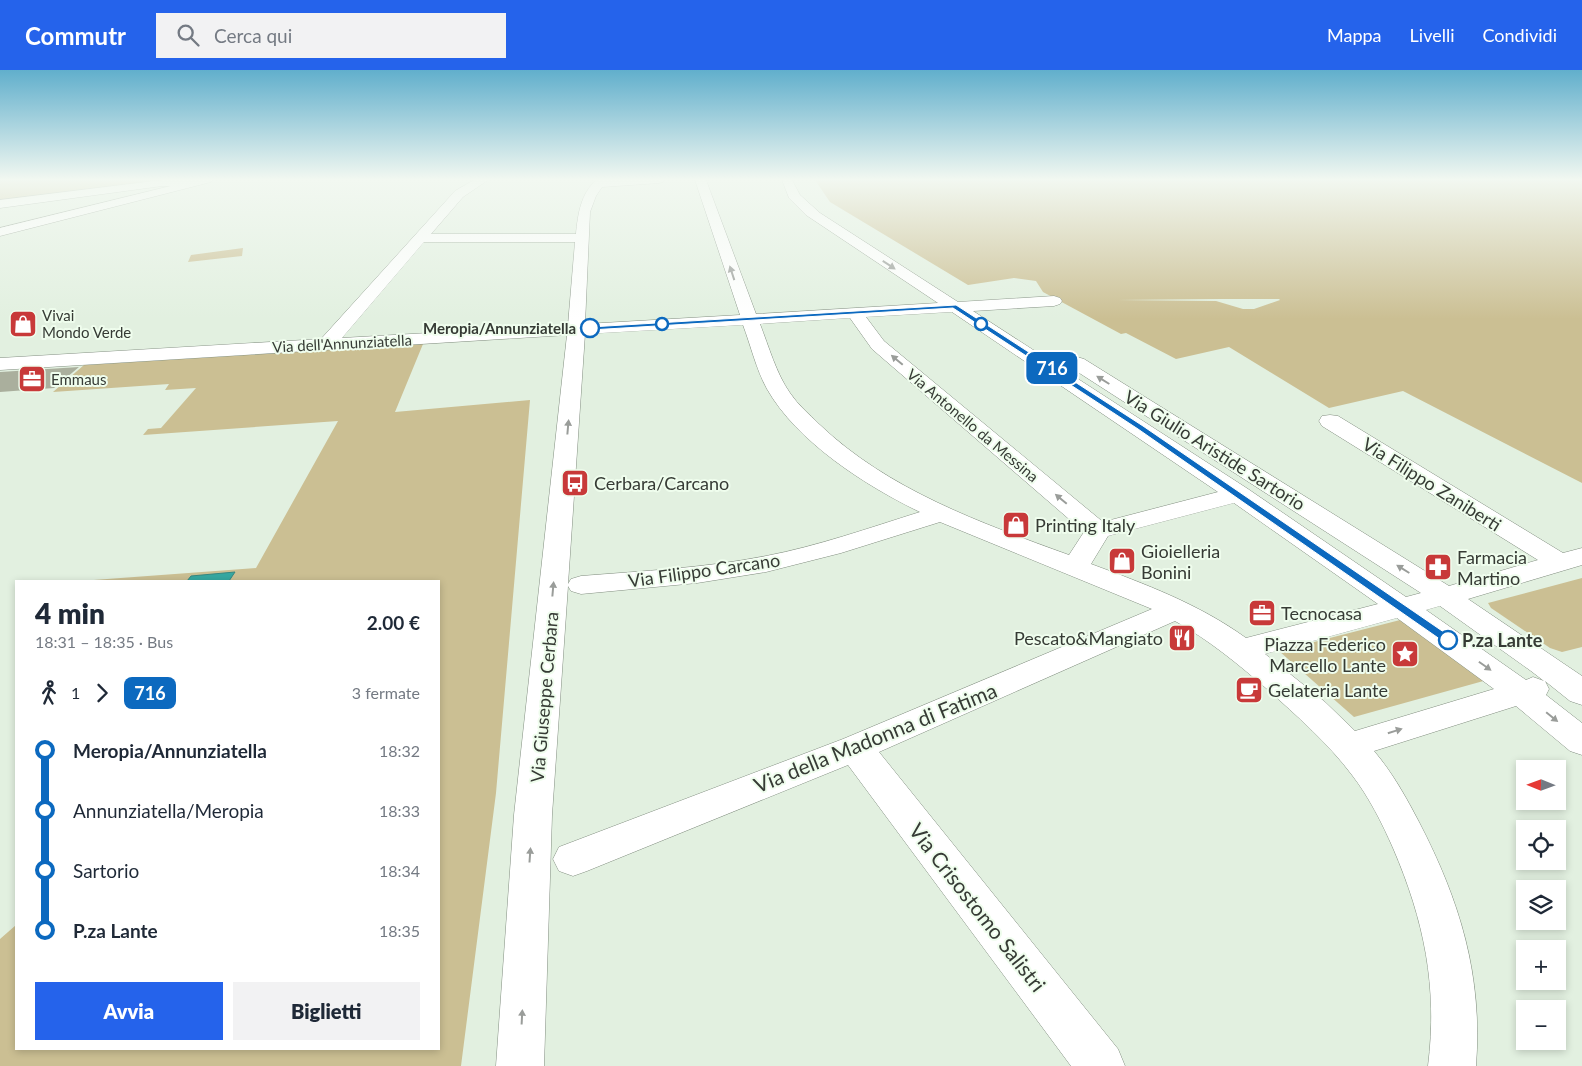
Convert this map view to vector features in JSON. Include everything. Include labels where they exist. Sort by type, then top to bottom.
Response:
[{"type":"street","points":[[0,232],[22,226]]},
{"type":"street","points":[[328,343],[430,226]]},
{"type":"street","name":"Via Giuseppe Cerbara","points":[[520,1066],[533,816],[583,226]]},
{"type":"street","points":[[716,226],[738,293],[768,370],[784,399],[829,444],[863,470],[941,514],[1176,610],[1204,624],[1240,650],[1295,696],[1348,746],[1374,778],[1390,805],[1422,869],[1431,893],[1445,942],[1453,982],[1456,1018],[1452,1066]]},
{"type":"street","points":[[832,227],[836,226]]},
{"type":"street","name":"Via Giulio Aristide Sartorio","points":[[859,226],[1444,596]]},
{"type":"street","name":"Via Giulio Aristide Sartorio","points":[[832,227],[1058,372],[1402,607]]},
{"type":"street","points":[[420,238],[582,238]]},
{"type":"street","points":[[954,307],[1054,301]]},
{"type":"street","name":"Via dell'Annunziatella","points":[[0,364],[954,307]]},
{"type":"street","name":"Via Antonello da Messina","points":[[855,313],[878,345],[1098,531]]},
{"type":"street","name":"Via Filippo Zaniberti","points":[[1330,421],[1570,559]]},
{"type":"street","points":[[1075,568],[1098,531],[1239,494]]},
{"type":"street","name":"Via Filippo Carcano","points":[[581,585],[712,573],[765,564],[822,550],[941,514]]},
{"type":"street","points":[[1240,650],[1444,596],[1570,559]]},
{"type":"street","points":[[1444,596],[1577,682]]},
{"type":"street","points":[[1402,607],[1521,693],[1582,742]]},
{"type":"street","name":"Via della Madonna di Fatima","points":[[573,859],[855,748],[1176,610]]},
{"type":"street","points":[[1348,746],[1521,693],[1577,682]]},
{"type":"street","name":"Via Crisostomo Salistri","points":[[855,748],[1101,1066]]},
{"type":"shaded area","points":[[871,226],[1582,226],[1582,483],[1403,391],[1329,408],[1229,347],[1176,359],[1126,333],[1121,334],[1043,292],[1036,281],[1014,278],[968,285]],"holes":[[[1118,300],[1280,300],[1254,309],[1243,309],[1216,301]]]},
{"type":"shaded area","points":[[243,248],[242,256],[188,262],[191,255]]},
{"type":"shaded area","points":[[423,344],[395,412],[530,400],[496,793],[461,1066],[0,1066],[0,939],[15,926],[15,1050],[440,1050],[440,580],[94,580],[256,568],[338,421],[143,435],[148,429],[161,428],[196,388],[165,390],[169,384],[53,392],[84,365]]},
{"type":"shaded area","points":[[1582,578],[1582,647],[1562,652],[1550,648],[1491,608],[1488,603]]},
{"type":"shaded area","points":[[1404,619],[1487,680],[1354,717],[1279,651]]},
{"type":"water","points":[[235,572],[230,580],[188,580],[191,576]]},
{"type":"building","name":"Emmaus","points":[[79,367],[54,388],[0,392],[0,372]]},
{"type":"bus line","name":"716","points":[[590,328],[954,307],[1141,427],[1448,640]]},
{"type":"place","name":"Vivai Mondo Verde","points":[[23,324]]},
{"type":"place","name":"Meropia/Annunziatella","points":[[590,328]]},
{"type":"place","name":"Emmaus","points":[[32,379]]},
{"type":"place","name":"Cerbara/Carcano","points":[[575,483]]},
{"type":"place","name":"Printing Italy","points":[[1016,525]]},
{"type":"place","name":"Gioielleria Bonini","points":[[1122,561]]},
{"type":"place","name":"Farmacia Martino","points":[[1438,567]]},
{"type":"place","name":"Tecnocasa","points":[[1262,613]]},
{"type":"place","name":"Pescato&Mangiato","points":[[1182,638]]},
{"type":"place","name":"P.za Lante","points":[[1448,640]]},
{"type":"place","name":"Piazza Federico Marcello Lante","points":[[1405,654]]},
{"type":"place","name":"Gelateria Lante","points":[[1249,690]]}]
